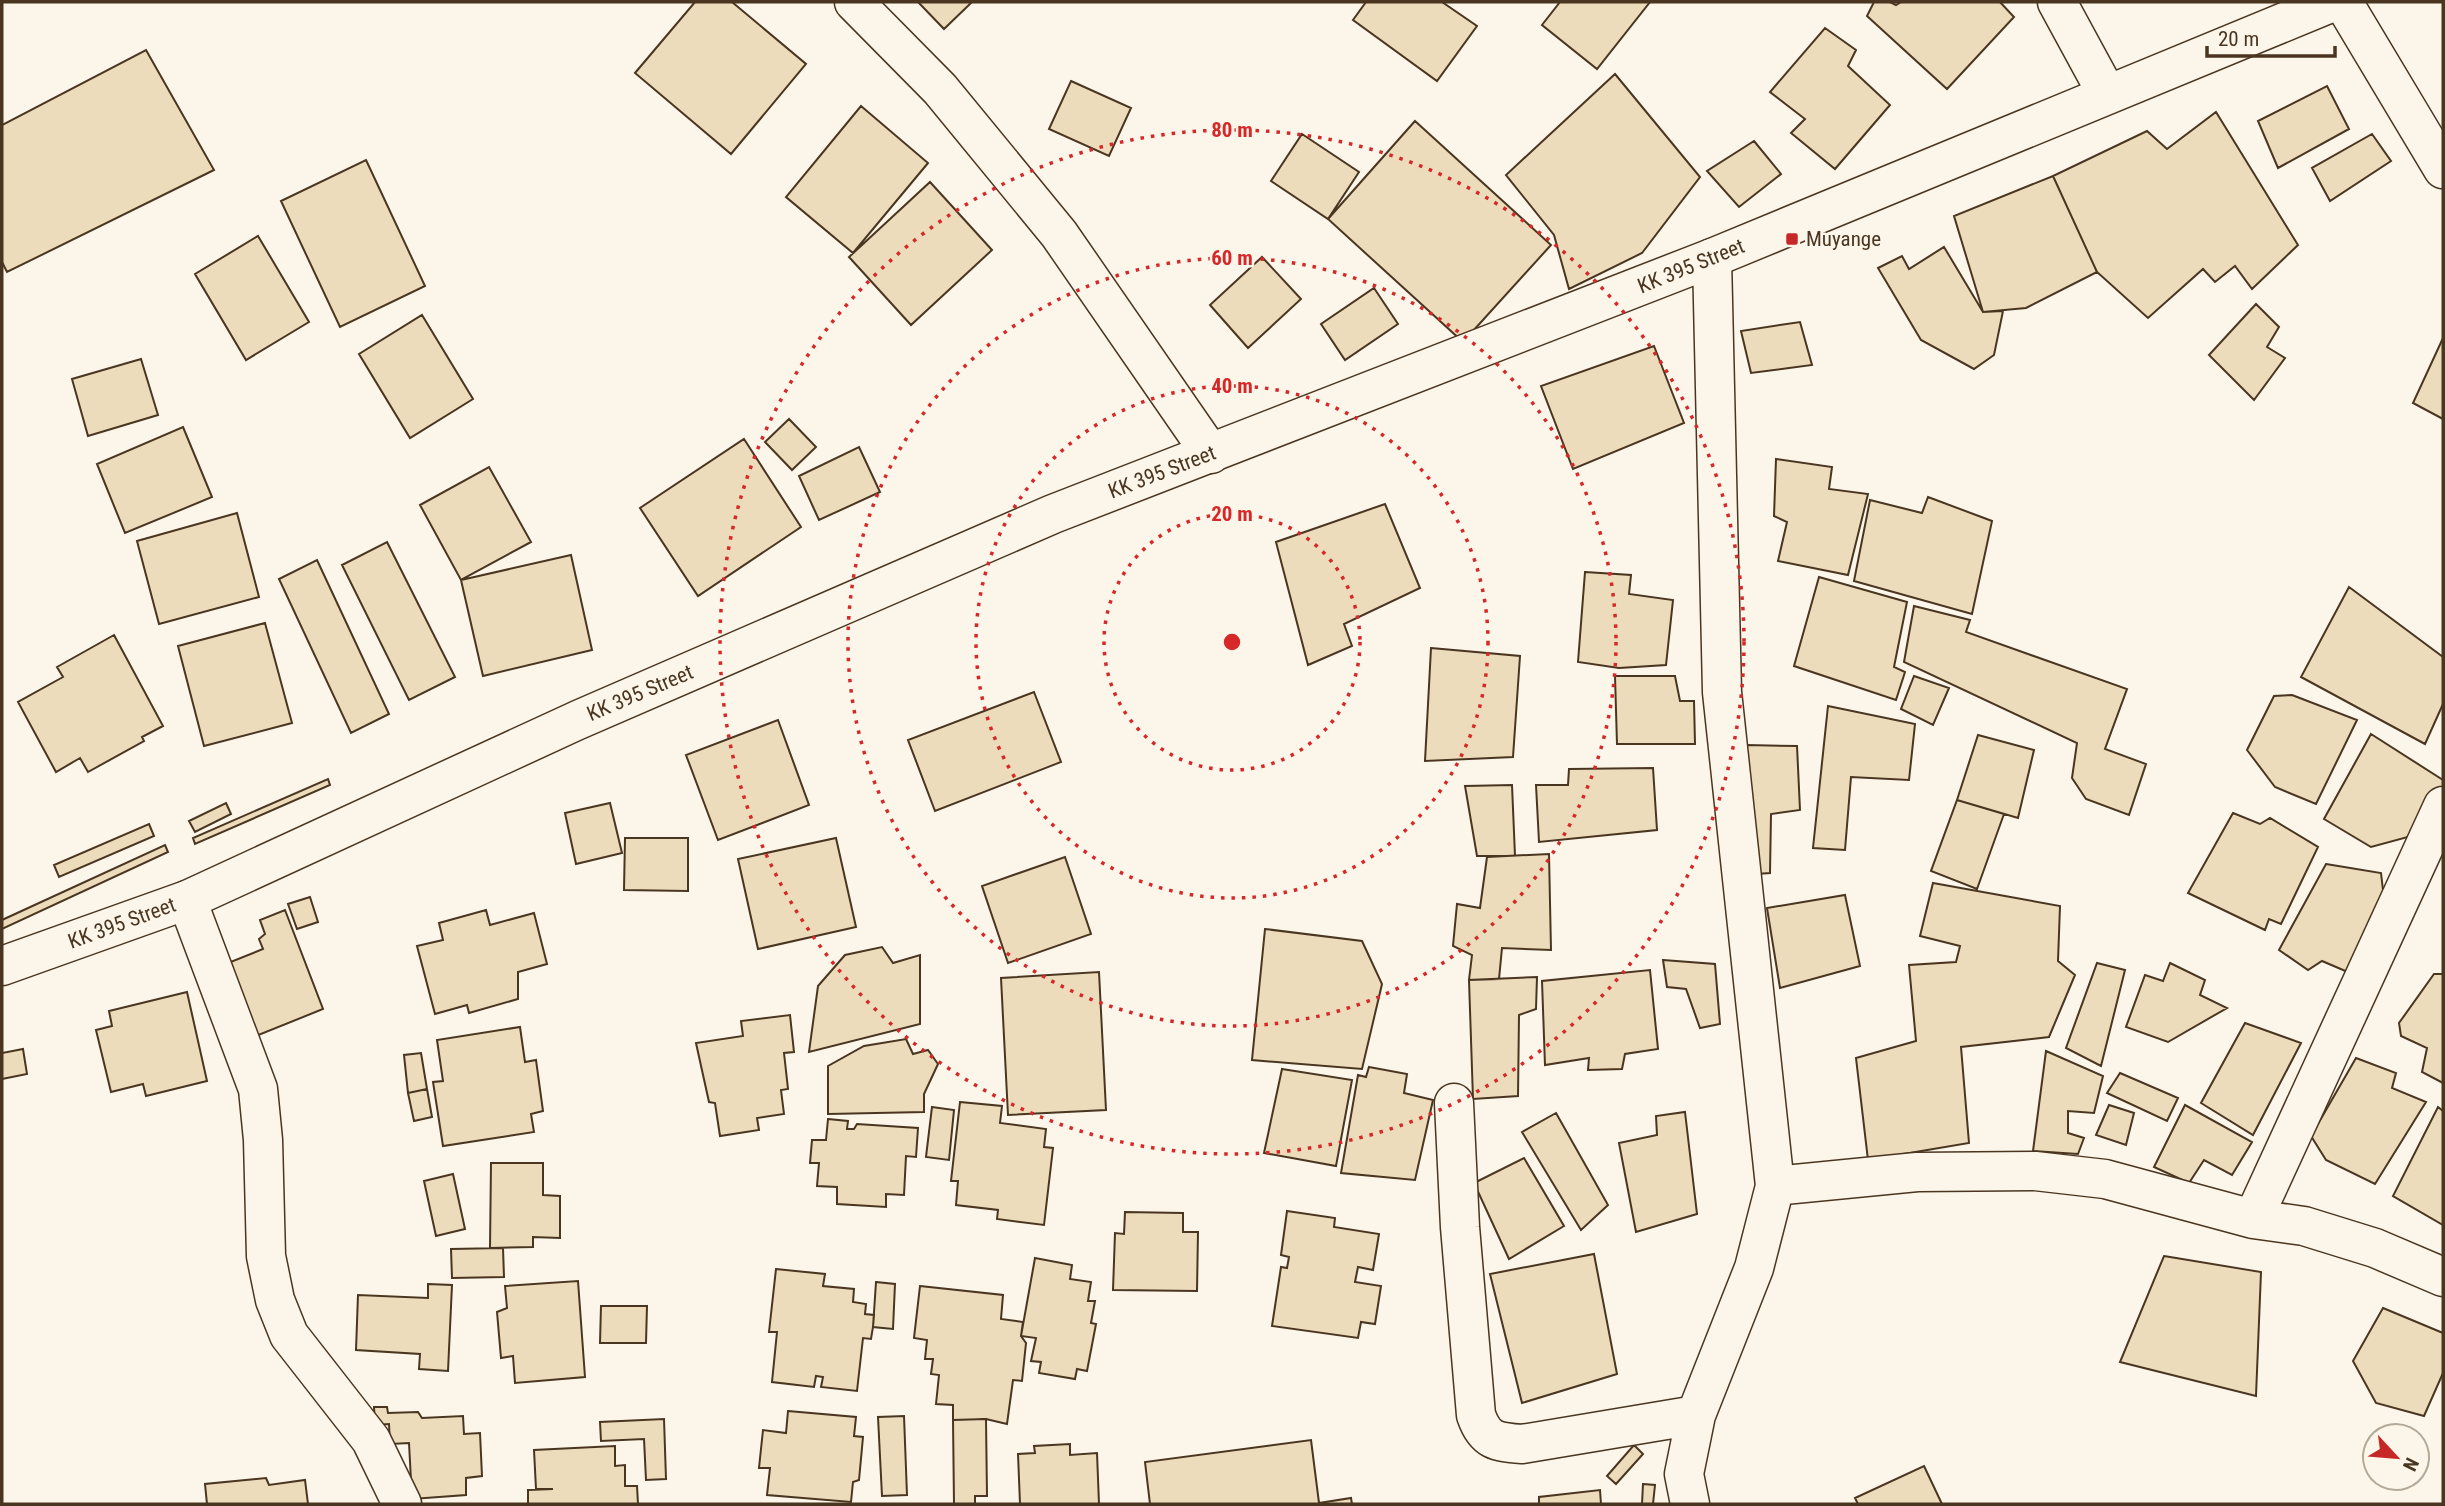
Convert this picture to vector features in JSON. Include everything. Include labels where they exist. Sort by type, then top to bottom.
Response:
[{"type":"street","points":[[854,2],[940,89],[1059,234],[1211,454]]},
{"type":"street","points":[[2057,2],[2107,94]]},
{"type":"street","name":"KK 395 Street","points":[[2,966],[187,900],[591,714],[1053,514],[1712,258],[2333,2]]},
{"type":"street","points":[[2343,2],[2443,169]]},
{"type":"street","points":[[1690,1504],[1684,1474],[1696,1415],[1754,1268],[1775,1186],[1722,692],[1712,258]]},
{"type":"street","points":[[2253,1219],[2443,806]]},
{"type":"street","points":[[187,900],[258,1089],[263,1140],[266,1256],[275,1300],[289,1335],[371,1440],[402,1504]]},
{"type":"street","points":[[1454,1103],[1461,1240],[1476,1415],[1482,1431],[1500,1443],[1522,1444],[1696,1415]]},
{"type":"street","points":[[1775,1186],[1917,1172],[2035,1171],[2105,1179],[2253,1219],[2304,1226],[2375,1248],[2443,1277]]},
{"type":"building","points":[[695,2],[732,2],[806,64],[731,154],[635,73]]},
{"type":"building","points":[[918,2],[972,2],[944,29]]},
{"type":"building","points":[[1366,2],[1442,2],[1477,26],[1437,81],[1353,20]]},
{"type":"building","points":[[1560,2],[1650,2],[1597,69],[1542,25]]},
{"type":"building","points":[[1874,2],[1890,2],[1896,5],[1901,2],[2000,2],[2014,17],[1947,89],[1867,16]]},
{"type":"building","points":[[1825,28],[1856,50],[1848,66],[1890,105],[1835,169],[1791,133],[1805,119],[1770,92]]},
{"type":"building","points":[[146,50],[214,170],[7,272],[2,262],[2,125]]},
{"type":"building","points":[[1615,74],[1700,177],[1642,253],[1569,289],[1554,235],[1506,175]]},
{"type":"building","points":[[1071,81],[1131,108],[1109,156],[1049,129]]},
{"type":"building","points":[[2327,86],[2349,129],[2278,168],[2258,121]]},
{"type":"building","points":[[861,106],[928,163],[853,253],[786,197]]},
{"type":"building","points":[[2216,112],[2298,245],[2252,289],[2235,266],[2215,282],[2203,269],[2148,318],[2097,272],[2053,176],[2147,131],[2167,149]]},
{"type":"building","points":[[1415,121],[1551,245],[1463,342],[1328,219]]},
{"type":"building","points":[[1302,134],[1359,172],[1328,219],[1271,181]]},
{"type":"building","points":[[2372,134],[2391,161],[2330,201],[2312,168]]},
{"type":"building","points":[[1754,141],[1781,174],[1739,207],[1707,171]]},
{"type":"building","points":[[366,160],[425,286],[340,327],[281,201]]},
{"type":"building","points":[[2053,176],[2097,272],[2026,308],[1983,312],[1954,216]]},
{"type":"building","points":[[930,182],[992,250],[911,325],[849,257]]},
{"type":"building","points":[[258,236],[309,322],[246,360],[195,274]]},
{"type":"building","points":[[1944,247],[1983,312],[2003,311],[1994,355],[1974,369],[1921,340],[1878,268],[1902,256],[1909,269]]},
{"type":"building","points":[[1262,257],[1301,299],[1248,348],[1210,305]]},
{"type":"building","points":[[1374,288],[1398,324],[1345,360],[1321,324]]},
{"type":"building","points":[[2256,304],[2279,327],[2267,347],[2285,358],[2254,400],[2209,355]]},
{"type":"building","points":[[422,315],[473,399],[410,438],[359,354]]},
{"type":"building","points":[[1800,322],[1812,365],[1751,373],[1741,331]]},
{"type":"building","points":[[2443,338],[2443,419],[2413,403]]},
{"type":"building","points":[[1654,346],[1684,423],[1573,469],[1541,386]]},
{"type":"building","points":[[141,359],[158,415],[88,436],[72,379]]},
{"type":"building","points":[[789,419],[816,447],[792,470],[765,442]]},
{"type":"building","points":[[183,427],[212,497],[125,533],[97,464]]},
{"type":"building","points":[[744,439],[801,527],[698,596],[640,508]]},
{"type":"building","points":[[859,447],[880,492],[819,520],[799,476]]},
{"type":"building","points":[[1776,459],[1832,467],[1829,489],[1868,494],[1848,575],[1778,561],[1787,522],[1774,516]]},
{"type":"building","points":[[489,467],[531,542],[461,580],[420,505]]},
{"type":"building","points":[[1928,497],[1992,521],[1972,614],[1854,581],[1870,500],[1922,513]]},
{"type":"building","points":[[1385,504],[1420,588],[1344,624],[1352,646],[1308,665],[1276,542]]},
{"type":"building","points":[[237,513],[259,597],[159,624],[137,541]]},
{"type":"building","points":[[387,542],[455,677],[409,700],[342,565]]},
{"type":"building","points":[[571,555],[592,650],[483,676],[461,580]]},
{"type":"building","points":[[317,560],[389,714],[351,733],[279,579]]},
{"type":"building","points":[[1585,572],[1631,575],[1629,594],[1673,600],[1666,665],[1619,668],[1578,662]]},
{"type":"building","points":[[1819,577],[1907,602],[1894,667],[1905,672],[1896,700],[1794,666]]},
{"type":"building","points":[[2349,587],[2443,657],[2443,704],[2425,744],[2301,677]]},
{"type":"building","points":[[1914,606],[1970,620],[1966,632],[2127,689],[2105,749],[2146,764],[2129,815],[2086,799],[2072,778],[2077,743],[1904,662]]},
{"type":"building","points":[[265,623],[292,723],[204,746],[178,646]]},
{"type":"building","points":[[114,635],[163,726],[142,737],[144,741],[88,772],[80,758],[56,772],[18,702],[63,677],[57,667]]},
{"type":"building","points":[[1431,648],[1520,656],[1513,757],[1425,761]]},
{"type":"building","points":[[1615,676],[1675,676],[1680,701],[1694,701],[1695,744],[1617,744]]},
{"type":"building","points":[[1914,676],[1949,688],[1933,725],[1901,709]]},
{"type":"building","points":[[1034,692],[1061,762],[935,811],[908,740]]},
{"type":"building","points":[[2292,695],[2357,720],[2316,804],[2275,787],[2247,750],[2274,696]]},
{"type":"building","points":[[1828,706],[1915,724],[1909,780],[1851,777],[1845,850],[1813,848]]},
{"type":"building","points":[[778,720],[809,805],[718,840],[686,755]]},
{"type":"building","points":[[2371,734],[2443,780],[2443,788],[2419,834],[2371,847],[2324,819]]},
{"type":"building","points":[[1978,735],[2034,750],[2018,818],[1957,800]]},
{"type":"building","points":[[1746,745],[1797,746],[1800,810],[1771,814],[1770,873],[1742,875]]},
{"type":"building","points":[[1653,768],[1657,830],[1539,842],[1536,785],[1568,785],[1569,769]]},
{"type":"building","points":[[328,779],[330,785],[195,844],[193,838]]},
{"type":"building","points":[[1512,785],[1515,856],[1477,856],[1465,786]]},
{"type":"building","points":[[1957,800],[2004,814],[1977,889],[1931,871]]},
{"type":"building","points":[[226,803],[231,814],[195,832],[189,821]]},
{"type":"building","points":[[610,803],[622,853],[576,864],[565,813]]},
{"type":"building","points":[[2233,813],[2260,824],[2270,818],[2318,847],[2281,924],[2269,919],[2265,930],[2188,893]]},
{"type":"building","points":[[149,824],[154,836],[59,877],[54,865]]},
{"type":"building","points":[[625,838],[688,838],[688,891],[624,890]]},
{"type":"building","points":[[836,838],[856,927],[758,949],[738,859]]},
{"type":"building","points":[[165,845],[168,852],[2,929],[2,920]]},
{"type":"building","points":[[1549,854],[1551,950],[1502,948],[1499,979],[1469,980],[1472,955],[1453,946],[1457,904],[1480,908],[1487,857]]},
{"type":"building","points":[[1065,857],[1091,934],[1008,963],[982,886]]},
{"type":"building","points":[[2326,864],[2381,873],[2386,916],[2350,973],[2322,961],[2308,970],[2279,950]]},
{"type":"building","points":[[1933,883],[2060,906],[2058,961],[2075,975],[2049,1037],[1961,1047],[1969,1143],[1868,1160],[1856,1058],[1916,1041],[1909,965],[1956,962],[1960,946],[1920,936]]},
{"type":"building","points":[[1845,895],[1860,966],[1780,988],[1767,908]]},
{"type":"building","points":[[310,897],[318,922],[297,929],[288,904]]},
{"type":"building","points":[[285,910],[323,1009],[256,1036],[228,963],[263,949],[259,939],[265,934],[260,920]]},
{"type":"building","points":[[486,910],[490,925],[534,913],[547,964],[518,972],[518,999],[469,1013],[467,1005],[435,1014],[417,946],[443,940],[439,923]]},
{"type":"building","points":[[1265,929],[1362,941],[1382,984],[1362,1069],[1252,1060]]},
{"type":"building","points":[[882,947],[893,963],[920,955],[920,1024],[809,1052],[818,986],[845,955]]},
{"type":"building","points":[[1663,960],[1715,964],[1720,1024],[1700,1028],[1686,989],[1667,987]]},
{"type":"building","points":[[2097,963],[2125,970],[2101,1066],[2066,1048]]},
{"type":"building","points":[[2170,963],[2205,980],[2200,995],[2227,1008],[2168,1042],[2126,1027],[2145,975],[2163,981]]},
{"type":"building","points":[[1650,970],[1658,1049],[1625,1054],[1622,1069],[1588,1070],[1589,1058],[1545,1065],[1542,981]]},
{"type":"building","points":[[1099,972],[1106,1110],[1008,1115],[1001,978]]},
{"type":"building","points":[[2434,974],[2443,974],[2443,1083],[2422,1072],[2427,1048],[2401,1036],[2399,1023]]},
{"type":"building","points":[[1537,977],[1536,1009],[1519,1015],[1518,1096],[1473,1099],[1469,980]]},
{"type":"building","points":[[187,992],[207,1081],[146,1096],[143,1084],[111,1092],[96,1030],[112,1026],[109,1011]]},
{"type":"building","points":[[790,1015],[794,1052],[784,1053],[788,1089],[781,1090],[784,1114],[757,1118],[759,1130],[720,1136],[715,1103],[709,1102],[696,1043],[743,1036],[741,1021]]},
{"type":"building","points":[[2245,1023],[2301,1043],[2253,1135],[2201,1103]]},
{"type":"building","points":[[520,1027],[525,1062],[536,1060],[543,1111],[531,1114],[534,1132],[443,1146],[433,1082],[443,1081],[437,1040]]},
{"type":"building","points":[[906,1039],[913,1054],[928,1050],[938,1064],[924,1094],[924,1112],[828,1114],[828,1066],[864,1046]]},
{"type":"building","points":[[23,1049],[27,1074],[2,1079],[2,1053]]},
{"type":"building","points":[[2046,1051],[2103,1076],[2094,1113],[2068,1111],[2068,1133],[2084,1138],[2078,1154],[2033,1151]]},
{"type":"building","points":[[421,1053],[427,1089],[408,1093],[404,1055]]},
{"type":"building","points":[[2356,1058],[2396,1073],[2392,1088],[2426,1102],[2375,1184],[2326,1160],[2311,1136]]},
{"type":"building","points":[[1369,1067],[1407,1074],[1404,1093],[1433,1100],[1415,1180],[1341,1173],[1358,1075],[1366,1077]]},
{"type":"building","points":[[1282,1069],[1352,1080],[1336,1166],[1264,1153]]},
{"type":"building","points":[[2120,1073],[2178,1098],[2167,1121],[2107,1093]]},
{"type":"building","points":[[427,1089],[432,1117],[414,1121],[408,1093]]},
{"type":"building","points":[[960,1102],[1002,1106],[1000,1123],[1046,1129],[1044,1147],[1053,1148],[1044,1225],[997,1219],[998,1210],[956,1205],[958,1181],[951,1181]]},
{"type":"building","points":[[2109,1105],[2134,1113],[2126,1145],[2096,1135]]},
{"type":"building","points":[[2185,1105],[2252,1142],[2232,1175],[2204,1160],[2189,1183],[2154,1167]]},
{"type":"building","points":[[932,1107],[954,1110],[949,1160],[926,1157]]},
{"type":"building","points":[[2438,1107],[2443,1111],[2443,1225],[2393,1196]]},
{"type":"building","points":[[1685,1112],[1697,1214],[1636,1232],[1619,1143],[1657,1135],[1656,1116]]},
{"type":"building","points":[[1556,1113],[1608,1205],[1581,1230],[1522,1132]]},
{"type":"building","points":[[828,1119],[848,1121],[847,1129],[854,1129],[857,1124],[918,1128],[916,1157],[906,1156],[904,1195],[886,1194],[886,1207],[837,1204],[837,1187],[817,1186],[819,1163],[810,1163],[812,1140],[826,1140]]},
{"type":"building","points":[[1524,1158],[1564,1226],[1509,1259],[1474,1183]]},
{"type":"building","points":[[491,1163],[543,1163],[543,1195],[560,1196],[560,1238],[533,1237],[533,1247],[490,1248]]},
{"type":"building","points":[[453,1174],[465,1229],[436,1236],[424,1181]]},
{"type":"building","points":[[1287,1211],[1335,1218],[1334,1227],[1379,1234],[1373,1270],[1358,1267],[1355,1282],[1381,1286],[1375,1324],[1361,1322],[1358,1338],[1272,1326],[1281,1267],[1287,1268],[1289,1257],[1281,1255]]},
{"type":"building","points":[[1125,1212],[1183,1213],[1183,1232],[1198,1232],[1197,1291],[1113,1290],[1115,1233],[1124,1234]]},
{"type":"building","points":[[503,1248],[504,1277],[452,1278],[451,1249]]},
{"type":"building","points":[[1594,1254],[1617,1374],[1522,1403],[1490,1274]]},
{"type":"building","points":[[2164,1256],[2261,1272],[2256,1396],[2120,1362]]},
{"type":"building","points":[[1035,1258],[1072,1265],[1070,1279],[1091,1282],[1088,1301],[1095,1301],[1091,1323],[1096,1324],[1087,1371],[1077,1369],[1075,1379],[1039,1373],[1041,1362],[1031,1361],[1036,1338],[1021,1336]]},
{"type":"building","points":[[776,1269],[825,1274],[823,1286],[854,1289],[853,1302],[866,1304],[865,1314],[874,1315],[871,1339],[863,1338],[857,1391],[821,1387],[823,1377],[816,1376],[814,1387],[772,1382],[777,1332],[769,1332]]},
{"type":"building","points":[[578,1281],[585,1377],[515,1383],[513,1356],[501,1358],[497,1312],[507,1308],[505,1286]]},
{"type":"building","points":[[876,1282],[895,1284],[893,1329],[873,1327]]},
{"type":"building","points":[[428,1284],[452,1285],[448,1371],[419,1369],[420,1354],[356,1350],[358,1295],[428,1298]]},
{"type":"building","points":[[920,1286],[1003,1295],[1001,1319],[1023,1322],[1021,1336],[1026,1343],[1022,1381],[1013,1380],[1007,1424],[986,1419],[953,1420],[953,1405],[936,1404],[939,1375],[931,1374],[933,1359],[925,1359],[927,1340],[914,1338]]},
{"type":"building","points":[[601,1306],[647,1306],[646,1343],[600,1343]]},
{"type":"building","points":[[2383,1308],[2443,1333],[2443,1373],[2424,1416],[2376,1403],[2353,1361]]},
{"type":"building","points":[[374,1407],[387,1407],[388,1413],[418,1412],[422,1418],[463,1416],[464,1434],[480,1433],[482,1476],[466,1478],[466,1495],[412,1499],[409,1443],[390,1444],[389,1424],[375,1425]]},
{"type":"building","points":[[788,1411],[856,1417],[854,1436],[863,1437],[859,1480],[853,1482],[851,1502],[767,1495],[770,1468],[759,1468],[763,1430],[786,1433]]},
{"type":"building","points":[[904,1416],[907,1495],[882,1496],[878,1417]]},
{"type":"building","points":[[664,1419],[666,1479],[646,1480],[644,1439],[601,1441],[600,1422]]},
{"type":"building","points":[[986,1419],[987,1496],[975,1496],[975,1504],[954,1504],[953,1420]]},
{"type":"building","points":[[1311,1440],[1319,1503],[1351,1498],[1352,1504],[1150,1504],[1145,1462]]},
{"type":"building","points":[[1070,1444],[1070,1455],[1097,1453],[1099,1504],[1020,1504],[1018,1454],[1035,1453],[1034,1446]]},
{"type":"building","points":[[1634,1445],[1643,1454],[1616,1484],[1607,1476]]},
{"type":"building","points":[[615,1446],[615,1466],[625,1465],[625,1486],[637,1486],[638,1504],[528,1504],[528,1490],[553,1489],[536,1489],[534,1450]]},
{"type":"building","points":[[1924,1466],[1942,1504],[1858,1504],[1855,1498]]},
{"type":"building","points":[[266,1478],[269,1485],[305,1480],[308,1504],[207,1504],[205,1484]]},
{"type":"building","points":[[1643,1484],[1655,1485],[1653,1504],[1642,1504]]},
{"type":"building","points":[[1600,1490],[1601,1504],[1539,1504],[1539,1497]]},
{"type":"place","name":"Muyange","points":[[1792,239]]}]
